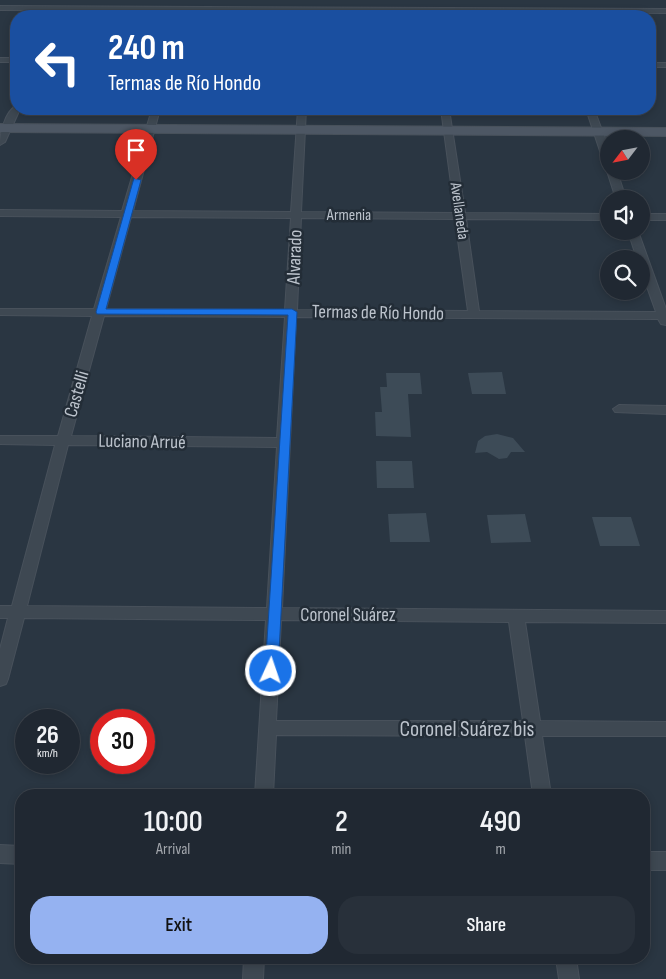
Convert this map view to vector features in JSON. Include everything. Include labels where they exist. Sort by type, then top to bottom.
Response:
[{"type":"main road","points":[[3,128],[666,132]]},
{"type":"street","points":[[66,8],[69,0]]},
{"type":"street","points":[[0,8],[125,10]]},
{"type":"street","points":[[0,142],[3,128],[12,115]]},
{"type":"street","name":"Castelli","points":[[0,679],[63,441],[154,115]]},
{"type":"street","name":"Alvarado","points":[[264,789],[301,115]]},
{"type":"street","name":"Avellaneda","points":[[446,115],[474,314]]},
{"type":"street","points":[[592,115],[600,137]]},
{"type":"street","name":"Armenia","points":[[0,214],[600,217]]},
{"type":"street","points":[[650,217],[666,217]]},
{"type":"street","points":[[636,240],[665,319]]},
{"type":"street","name":"Termas de Río Hondo","points":[[0,312],[292,312],[665,319]]},
{"type":"street","points":[[619,409],[666,410]]},
{"type":"street","name":"Luciano Arrué","points":[[0,440],[283,443]]},
{"type":"street","name":"Coronel Suárez","points":[[0,612],[666,617]]},
{"type":"street","points":[[516,616],[541,789]]},
{"type":"street","name":"Coronel Suárez bis","points":[[268,728],[666,730]]},
{"type":"street","points":[[0,854],[15,855]]},
{"type":"street","points":[[650,861],[666,861]]},
{"type":"street","points":[[253,979],[254,964]]},
{"type":"street","points":[[567,964],[569,979]]},
{"type":"building","points":[[502,372],[506,394],[472,394],[468,373]]},
{"type":"building","points":[[386,373],[420,373],[422,394],[408,394],[411,437],[376,436],[375,412],[382,412],[380,387],[387,387]]},
{"type":"building","points":[[497,434],[513,438],[525,452],[511,452],[507,458],[499,459],[487,452],[475,453],[478,441],[485,436]]},
{"type":"building","points":[[376,461],[412,461],[414,488],[377,488]]},
{"type":"building","points":[[426,513],[430,542],[390,542],[388,514]]},
{"type":"building","points":[[525,514],[531,542],[491,543],[487,515]]},
{"type":"building","points":[[592,517],[631,517],[640,546],[600,546]]},
{"type":"route","points":[[136,180],[100,312],[292,312],[271,671]]}]
